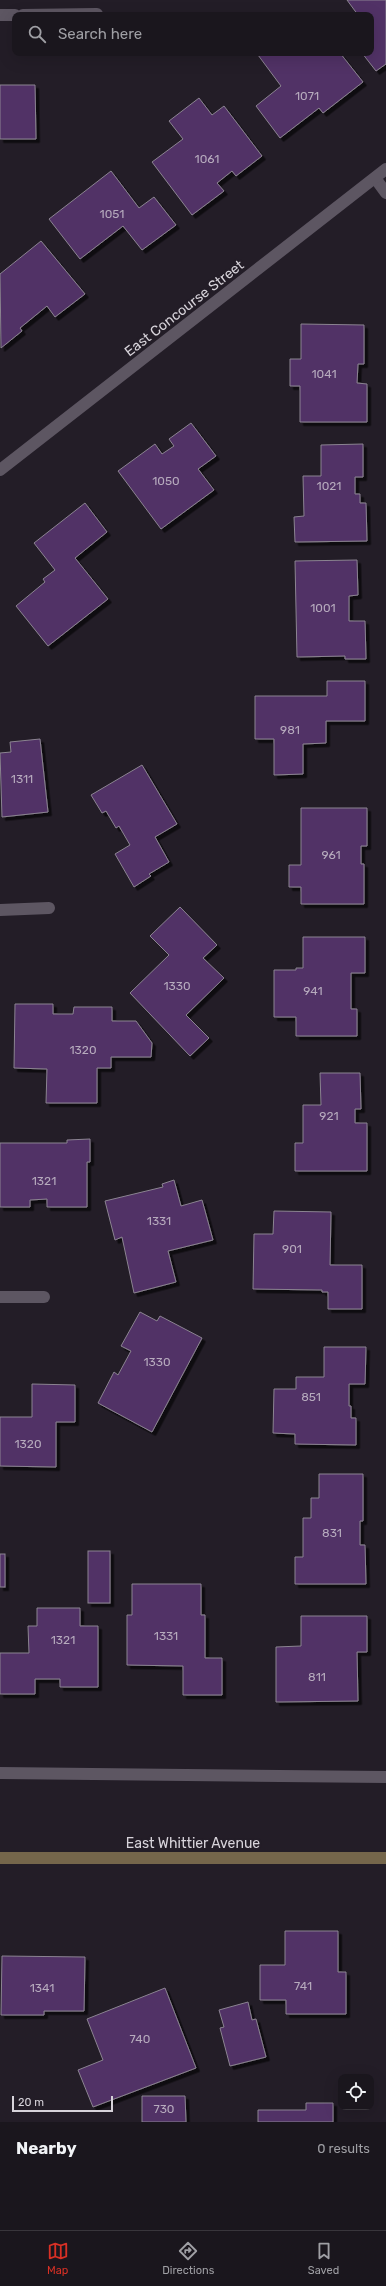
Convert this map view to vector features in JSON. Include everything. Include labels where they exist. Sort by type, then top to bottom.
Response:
[{"type":"street","points":[[0,15],[12,15]]},
{"type":"street","name":"East Concourse Street","points":[[0,470],[386,169]]},
{"type":"street","points":[[375,178],[386,193]]},
{"type":"street","points":[[0,910],[49,908]]},
{"type":"street","points":[[0,1297],[44,1297]]},
{"type":"street","points":[[0,1773],[386,1777]]},
{"type":"street","name":"East Whittier Avenue","points":[[0,1858],[386,1858]]},
{"type":"building","points":[[347,0],[386,0],[386,64],[376,71],[364,56],[374,56],[374,12],[356,12]]},
{"type":"building","points":[[259,56],[342,56],[363,82],[323,113],[319,108],[280,138],[256,106],[281,86]]},
{"type":"building","points":[[0,85],[35,85],[36,139],[0,139]]},
{"type":"building","points":[[199,98],[212,115],[224,106],[262,156],[236,176],[232,171],[217,183],[224,191],[192,215],[152,162],[183,139],[169,121]]},
{"type":"building","points":[[111,171],[139,208],[154,197],[176,225],[142,250],[123,226],[80,259],[49,219]]},
{"type":"building","points":[[41,241],[85,294],[55,317],[47,306],[20,328],[22,331],[1,348],[0,274]]},
{"type":"building","points":[[301,324],[364,325],[364,364],[358,364],[357,383],[367,384],[367,422],[300,422],[300,386],[290,386],[290,359],[301,359]]},
{"type":"building","points":[[191,423],[216,456],[198,469],[214,490],[161,529],[118,471],[155,444],[162,454],[174,446],[169,439]]},
{"type":"building","points":[[363,444],[363,477],[355,477],[355,494],[360,494],[360,503],[366,503],[367,541],[295,542],[294,517],[304,516],[303,476],[321,476],[321,445]]},
{"type":"building","points":[[85,503],[107,532],[75,558],[108,599],[48,646],[16,606],[45,582],[43,579],[55,570],[34,543]]},
{"type":"building","points":[[357,560],[358,595],[349,596],[349,621],[365,621],[366,659],[345,659],[345,656],[297,657],[295,561]]},
{"type":"building","points":[[327,681],[365,681],[365,721],[326,721],[326,743],[303,744],[303,774],[274,775],[274,739],[255,739],[255,696],[327,696]]},
{"type":"building","points":[[40,739],[48,812],[2,817],[0,753],[11,752],[10,742]]},
{"type":"building","points":[[142,765],[177,824],[155,837],[169,862],[149,874],[151,876],[134,887],[115,854],[130,845],[119,826],[116,828],[106,811],[102,813],[91,795]]},
{"type":"building","points":[[301,808],[367,808],[367,846],[361,846],[361,864],[364,864],[364,904],[301,904],[301,887],[289,887],[289,865],[301,865]]},
{"type":"building","points":[[180,907],[217,945],[203,958],[224,978],[186,1015],[209,1038],[190,1056],[130,993],[169,955],[150,936]]},
{"type":"building","points":[[303,937],[365,937],[365,973],[351,973],[351,1009],[357,1009],[357,1036],[296,1036],[296,1017],[274,1017],[274,970],[296,970],[296,968],[303,968]]},
{"type":"building","points":[[15,1004],[53,1004],[53,1014],[73,1014],[74,1007],[112,1007],[112,1021],[136,1021],[152,1043],[151,1057],[111,1057],[111,1068],[97,1068],[97,1103],[46,1103],[47,1069],[14,1068]]},
{"type":"building","points":[[320,1073],[360,1073],[361,1109],[355,1109],[355,1123],[367,1123],[367,1171],[295,1171],[295,1143],[303,1143],[303,1105],[321,1105]]},
{"type":"building","points":[[90,1139],[90,1162],[87,1162],[87,1207],[47,1207],[47,1199],[30,1200],[30,1207],[0,1207],[0,1143],[67,1143],[67,1140]]},
{"type":"building","points":[[174,1180],[181,1206],[202,1200],[213,1240],[168,1251],[176,1282],[134,1293],[122,1237],[115,1240],[105,1201],[163,1187],[162,1184]]},
{"type":"building","points":[[274,1211],[331,1212],[330,1265],[362,1265],[362,1309],[328,1309],[328,1292],[322,1292],[322,1290],[253,1289],[254,1234],[273,1234]]},
{"type":"building","points":[[140,1312],[157,1321],[160,1316],[202,1338],[152,1432],[98,1403],[114,1372],[118,1375],[131,1351],[121,1346]]},
{"type":"building","points":[[324,1347],[366,1347],[365,1384],[349,1384],[349,1406],[351,1406],[351,1418],[356,1418],[356,1445],[295,1444],[295,1434],[273,1433],[274,1389],[296,1389],[296,1377],[324,1377]]},
{"type":"building","points":[[32,1384],[75,1385],[75,1422],[56,1422],[56,1467],[0,1466],[0,1417],[32,1417]]},
{"type":"building","points":[[319,1474],[363,1474],[363,1521],[360,1521],[360,1545],[365,1545],[366,1584],[295,1584],[295,1557],[303,1557],[303,1518],[311,1518],[311,1498],[319,1498]]},
{"type":"building","points":[[88,1551],[110,1551],[110,1603],[88,1603]]},
{"type":"building","points":[[0,1554],[5,1554],[5,1587],[0,1587]]},
{"type":"building","points":[[132,1584],[201,1584],[201,1615],[205,1615],[205,1658],[222,1658],[222,1695],[183,1695],[183,1666],[127,1665],[127,1615],[132,1615]]},
{"type":"building","points":[[37,1608],[80,1608],[80,1626],[98,1626],[98,1687],[60,1687],[60,1679],[35,1679],[35,1694],[0,1694],[0,1653],[29,1653],[28,1626],[37,1626]]},
{"type":"building","points":[[301,1616],[367,1616],[367,1652],[357,1652],[358,1701],[276,1702],[276,1647],[301,1646]]},
{"type":"building","points":[[285,1931],[338,1931],[338,1972],[346,1972],[346,2014],[286,2014],[286,2000],[260,2000],[260,1965],[285,1965]]},
{"type":"building","points":[[2,1956],[85,1957],[84,2011],[44,2011],[44,2015],[1,2015]]},
{"type":"building","points":[[165,1988],[196,2068],[93,2107],[78,2070],[103,2060],[87,2019]]},
{"type":"building","points":[[248,2002],[252,2020],[256,2019],[266,2057],[230,2066],[220,2028],[224,2027],[219,2010]]},
{"type":"building","points":[[142,2096],[185,2096],[186,2122],[142,2122]]},
{"type":"building","points":[[306,2103],[333,2103],[333,2122],[258,2122],[258,2110],[306,2110]]}]
